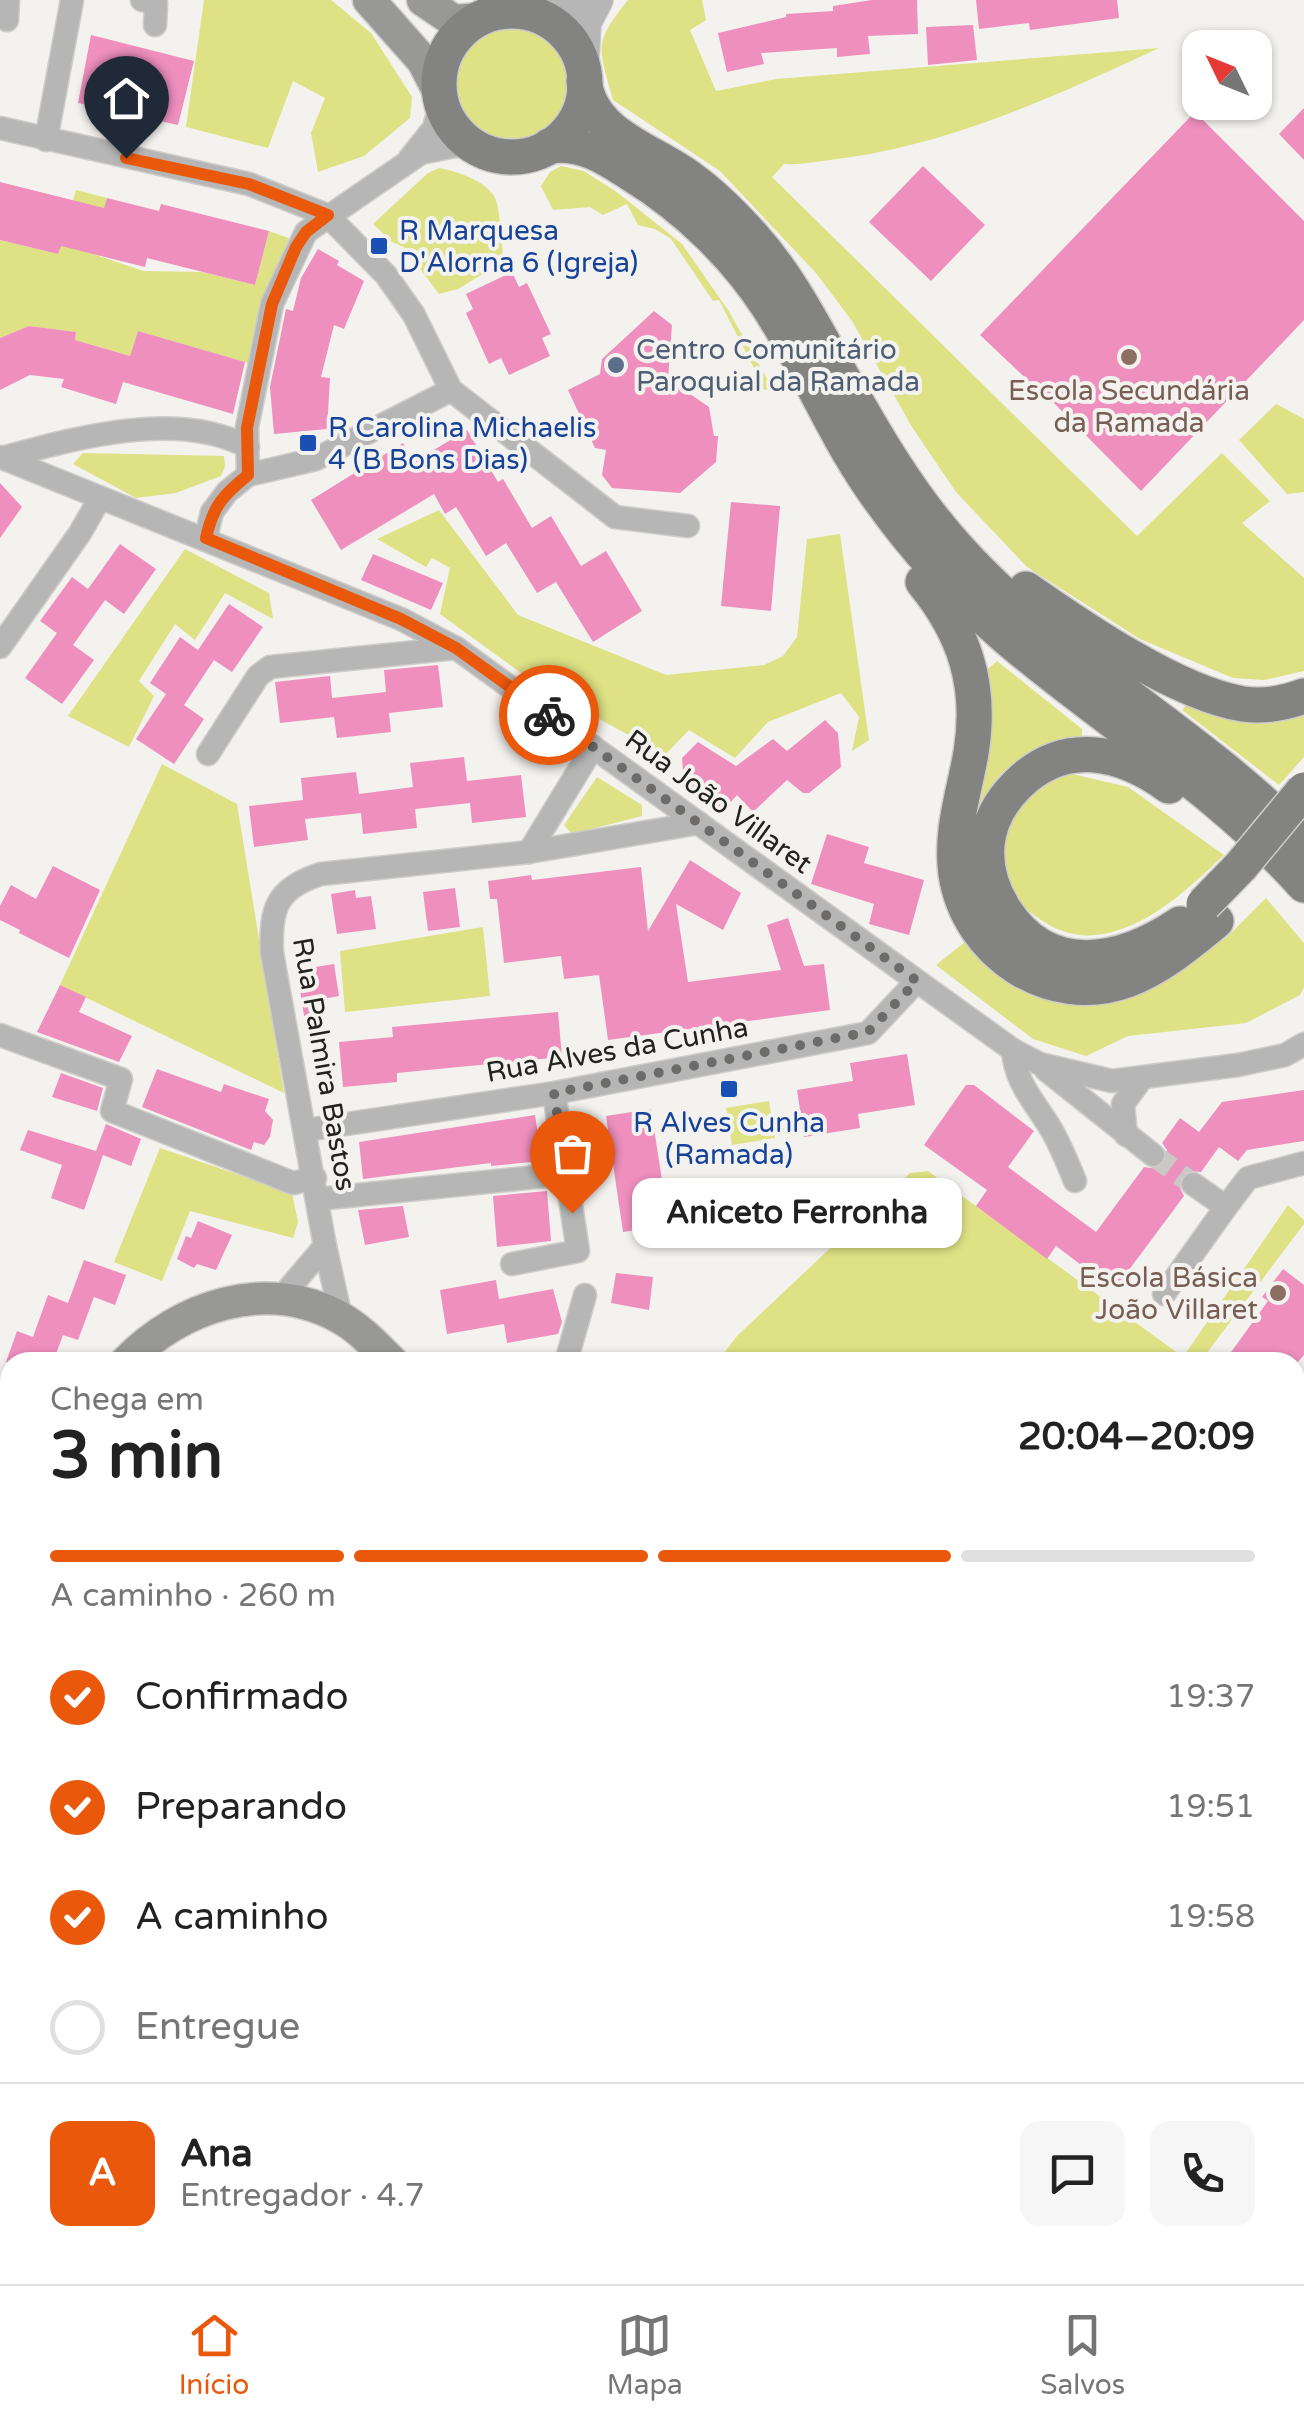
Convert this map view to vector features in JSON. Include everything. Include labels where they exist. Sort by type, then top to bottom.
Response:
[{"type":"main road","points":[[369,0],[423,60],[454,129],[477,148],[513,156],[569,144],[587,149],[644,182],[690,219],[738,266],[770,309],[869,484],[923,554],[998,630],[1193,781],[1259,838],[1304,885]]},
{"type":"main road","points":[[422,0],[454,21],[508,11],[526,12],[552,23],[566,35],[576,50],[589,103],[605,124],[692,179],[734,216],[774,262],[889,458],[936,524],[1020,610],[1225,767],[1304,842]]},
{"type":"main road","points":[[440,98],[440,72],[450,45],[478,19]]},
{"type":"main road","points":[[549,146],[576,119],[584,77]]},
{"type":"main road","points":[[869,484],[875,523],[943,607],[960,638],[970,670],[973,729],[955,855],[960,892],[984,939],[1010,964],[1061,985],[1092,988],[1141,974],[1176,953],[1304,790]]},
{"type":"main road","points":[[936,524],[977,543],[1050,606],[1178,681],[1247,704],[1279,703],[1304,696]]},
{"type":"main road","points":[[1259,838],[1206,812],[1136,765],[1110,756],[1081,753],[1052,760],[1021,780],[1002,803],[990,829],[986,859],[992,890],[1021,931],[1050,950],[1086,959],[1130,950],[1210,912],[1265,873],[1304,826]]},
{"type":"main road","points":[[137,1352],[155,1336],[194,1313],[234,1302],[280,1299],[312,1305],[341,1318],[380,1352]]},
{"type":"street","points":[[46,140],[72,0]]},
{"type":"street","points":[[142,0],[156,3],[155,25]]},
{"type":"street","points":[[526,12],[560,11],[586,0]]},
{"type":"street","points":[[584,77],[587,23],[599,0]]},
{"type":"street","points":[[407,160],[434,128],[440,98]]},
{"type":"street","points":[[0,128],[249,184],[328,215],[386,275],[414,315],[452,390],[615,517],[688,526]]},
{"type":"street","points":[[248,475],[247,428],[272,304],[306,232],[407,160],[439,148],[477,148]]},
{"type":"street","points":[[206,538],[212,512],[226,492],[248,475],[316,459],[452,390]]},
{"type":"street","name":"Rua João Villaret","points":[[1,458],[96,434],[198,429],[248,447]]},
{"type":"street","name":"Rua João Villaret","points":[[1,458],[401,619],[456,648],[917,981],[1040,1064],[1112,1082],[1238,1065],[1285,1055],[1304,1044]]},
{"type":"street","points":[[0,647],[100,498]]},
{"type":"street","points":[[208,754],[258,676],[270,667],[456,648]]},
{"type":"street","points":[[529,852],[592,747]]},
{"type":"street","name":"Rua Palmira Bastos","points":[[341,1318],[272,953],[270,924],[286,890],[302,879],[321,874],[529,852],[700,823]]},
{"type":"street","name":"Rua Alves da Cunha","points":[[306,1130],[554,1093],[868,1032],[917,981]]},
{"type":"street","points":[[0,1035],[121,1079],[112,1111],[293,1183],[317,1188],[566,1174]]},
{"type":"street","points":[[1014,1050],[1014,1065],[1024,1089],[1050,1127],[1075,1181]]},
{"type":"street","name":"Rua João Villaret","points":[[1238,1065],[1304,1062]]},
{"type":"street","points":[[1040,1064],[1153,1156]]},
{"type":"street","points":[[1126,1135],[1123,1104],[1142,1078]]},
{"type":"street","points":[[512,1264],[578,1251],[554,1093]]},
{"type":"street","points":[[1164,1294],[1248,1178],[1304,1162]]},
{"type":"street","points":[[1193,1184],[1226,1208]]},
{"type":"street","points":[[280,1299],[325,1246]]},
{"type":"street","points":[[569,1352],[586,1296]]},
{"type":"green space","points":[[204,0],[331,0],[371,33],[412,97],[410,118],[364,156],[318,172],[311,133],[325,98],[293,81],[268,148],[186,127]]},
{"type":"green space","points":[[628,0],[702,0],[706,20],[690,30],[716,91],[776,79],[1159,48],[966,129],[886,151],[784,164],[772,177],[1137,536],[1222,453],[1270,501],[1242,523],[1304,578],[1304,671],[1264,680],[1233,678],[1140,639],[1027,567],[956,492],[912,427],[852,321],[816,273],[720,171],[613,100],[602,47],[608,27]]},
{"type":"green space","points":[[512,28],[533,32],[552,44],[564,63],[568,84],[564,105],[552,124],[533,136],[512,140],[491,136],[472,124],[460,105],[456,84],[460,63],[472,44],[491,32]]},
{"type":"green space","points":[[561,166],[584,171],[682,244],[728,310],[773,389],[756,390],[749,381],[757,374],[719,300],[713,301],[671,239],[638,225],[627,204],[603,215],[590,207],[553,210],[541,186],[550,172]]},
{"type":"green space","points":[[439,168],[470,178],[491,192],[499,211],[504,261],[458,289],[439,294],[404,247],[392,242],[373,224],[428,173]]},
{"type":"green space","points":[[76,190],[107,198],[93,254],[143,271],[202,272],[255,285],[269,231],[291,239],[264,298],[248,363],[138,331],[130,356],[75,340],[76,332],[29,326],[0,338],[0,240],[58,254]]},
{"type":"green space","points":[[1276,404],[1304,419],[1304,492],[1287,494],[1239,440]]},
{"type":"green space","points":[[83,453],[224,456],[225,466],[221,476],[176,493],[136,498],[73,464]]},
{"type":"green space","points":[[439,510],[518,615],[666,675],[764,665],[783,656],[797,637],[807,539],[840,534],[869,740],[852,751],[859,717],[841,693],[768,722],[735,758],[689,730],[665,755],[539,686],[440,614],[450,568],[432,558],[426,567],[377,539]]},
{"type":"green space","points":[[185,549],[269,593],[273,619],[225,593],[195,640],[175,624],[139,681],[154,696],[129,747],[68,716]]},
{"type":"green space","points":[[997,661],[1082,729],[1082,736],[1034,753],[1004,771],[985,799],[969,848],[979,677]]},
{"type":"green space","points":[[1190,701],[1304,706],[1304,757],[1279,785],[1182,710]]},
{"type":"green space","points":[[162,764],[237,804],[284,1093],[60,985]]},
{"type":"green space","points":[[1072,774],[1128,787],[1224,855],[1166,906],[1132,925],[1089,935],[1068,933],[1050,925],[1022,905],[1008,885],[1004,842],[1012,813],[1029,791]]},
{"type":"green space","points":[[597,777],[642,805],[642,816],[572,834],[564,825]]},
{"type":"green space","points":[[1266,898],[1304,943],[1304,987],[1300,995],[1246,1023],[1128,1036],[1086,1056],[1033,1039],[936,965],[965,942],[1005,979],[1040,998],[1092,1004],[1141,991],[1227,937]]},
{"type":"green space","points":[[483,927],[490,996],[345,1012],[340,951]]},
{"type":"green space","points":[[769,1101],[775,1138],[732,1145],[726,1108]]},
{"type":"green space","points":[[160,1148],[292,1193],[298,1222],[293,1238],[190,1211],[162,1281],[114,1262]]},
{"type":"green space","points":[[928,1171],[1176,1352],[725,1352],[910,1173]]},
{"type":"green space","points":[[1288,1205],[1304,1224],[1208,1352],[1186,1352]]},
{"type":"building","points":[[872,0],[917,0],[918,34],[868,36],[870,54],[837,57],[837,48],[761,53],[764,64],[727,72],[718,33],[786,14],[833,11],[833,6]]},
{"type":"building","points":[[976,0],[1117,0],[1119,18],[1030,30],[1029,23],[979,29]]},
{"type":"building","points":[[973,25],[977,60],[928,65],[926,27]]},
{"type":"building","points":[[91,35],[194,61],[178,125],[78,103]]},
{"type":"building","points":[[1304,108],[1304,160],[1279,134]]},
{"type":"building","points":[[1187,120],[1203,120],[1304,221],[1304,320],[1141,491],[1038,387],[980,335]]},
{"type":"building","points":[[923,166],[985,225],[931,281],[869,222]]},
{"type":"building","points":[[0,182],[104,208],[107,198],[159,211],[161,204],[269,231],[255,285],[147,258],[145,267],[61,246],[58,254],[0,240]]},
{"type":"building","points":[[318,249],[364,281],[344,329],[334,325],[321,377],[330,378],[327,429],[274,434],[270,387],[286,309],[293,311],[301,278]]},
{"type":"building","points":[[512,272],[519,287],[527,283],[551,334],[542,338],[550,356],[509,375],[501,358],[489,364],[466,313],[473,309],[466,294]]},
{"type":"building","points":[[654,311],[672,325],[668,379],[709,407],[714,436],[718,436],[716,462],[680,493],[612,488],[602,475],[606,450],[595,448],[568,390],[600,374],[602,359]]},
{"type":"building","points":[[29,326],[76,332],[75,340],[130,356],[138,331],[245,362],[233,414],[123,382],[116,404],[61,387],[64,379],[30,375],[0,390],[0,338]]},
{"type":"building","points":[[467,430],[532,528],[551,516],[581,566],[606,551],[642,611],[593,642],[556,582],[537,593],[506,543],[486,556],[456,507],[445,514],[434,494],[341,550],[311,500],[403,443],[414,462]]},
{"type":"building","points":[[0,483],[22,507],[0,538]]},
{"type":"building","points":[[731,502],[780,506],[771,611],[721,606]]},
{"type":"building","points":[[120,544],[156,569],[124,614],[105,600],[73,645],[94,660],[62,704],[25,678],[57,633],[40,621],[72,577],[88,589]]},
{"type":"building","points":[[373,554],[443,583],[431,610],[361,580]]},
{"type":"building","points":[[229,604],[263,627],[232,672],[214,660],[184,705],[204,719],[174,764],[136,739],[166,694],[150,683],[180,637],[198,650]]},
{"type":"building","points":[[438,665],[443,707],[389,713],[391,732],[337,738],[334,717],[280,723],[275,682],[330,676],[332,698],[386,692],[384,670]]},
{"type":"building","points":[[825,720],[838,733],[841,767],[809,793],[803,793],[787,780],[753,812],[737,795],[721,813],[684,787],[682,758],[698,742],[736,766],[773,739],[787,751]]},
{"type":"building","points":[[464,757],[467,781],[521,775],[526,817],[472,823],[470,803],[415,809],[417,828],[363,834],[361,813],[305,819],[308,840],[254,847],[249,806],[303,800],[301,778],[356,772],[359,794],[413,787],[410,763]]},
{"type":"building","points":[[827,834],[869,847],[864,863],[924,880],[909,935],[869,924],[874,904],[811,884]]},
{"type":"building","points":[[690,860],[741,893],[723,930],[676,904],[688,982],[781,970],[767,925],[788,918],[804,966],[824,964],[830,1010],[608,1040],[599,975],[564,979],[561,956],[504,963],[497,899],[490,899],[488,881],[531,875],[532,880],[641,867],[648,931]]},
{"type":"building","points":[[53,866],[100,890],[69,958],[0,920],[0,906],[11,885],[36,899]]},
{"type":"building","points":[[455,888],[460,927],[428,931],[423,892]]},
{"type":"building","points":[[355,890],[356,898],[371,896],[376,929],[337,934],[331,894]]},
{"type":"building","points":[[334,964],[339,996],[323,999],[325,1012],[304,1016],[297,970]]},
{"type":"building","points":[[60,985],[86,997],[79,1012],[132,1036],[119,1062],[37,1032]]},
{"type":"building","points":[[558,1012],[562,1057],[397,1073],[397,1082],[343,1087],[339,1042],[393,1037],[392,1027]]},
{"type":"building","points":[[907,1054],[915,1105],[858,1114],[860,1128],[804,1137],[797,1090],[853,1081],[850,1063]]},
{"type":"building","points":[[157,1069],[221,1092],[224,1084],[269,1099],[265,1111],[273,1120],[270,1137],[264,1145],[254,1142],[251,1150],[142,1107]]},
{"type":"building","points":[[61,1073],[103,1088],[97,1111],[52,1097]]},
{"type":"building","points":[[966,1085],[974,1085],[1034,1131],[1008,1167],[1096,1232],[1144,1167],[1158,1169],[1165,1164],[1167,1150],[1162,1143],[1180,1118],[1199,1132],[1222,1102],[1304,1090],[1304,1141],[1247,1150],[1238,1161],[1219,1147],[1201,1172],[1186,1171],[1178,1184],[1184,1196],[1114,1290],[1056,1246],[1047,1259],[976,1206],[987,1190],[924,1145]]},
{"type":"building","points":[[651,1109],[669,1225],[623,1232],[606,1116]]},
{"type":"building","points":[[535,1115],[542,1161],[491,1163],[363,1179],[359,1142]]},
{"type":"building","points":[[106,1124],[141,1139],[131,1166],[103,1155],[84,1210],[51,1198],[62,1165],[20,1150],[28,1130],[96,1151]]},
{"type":"building","points":[[547,1191],[551,1241],[497,1247],[493,1196]]},
{"type":"building","points":[[403,1206],[409,1237],[365,1245],[358,1210]]},
{"type":"building","points":[[198,1221],[232,1235],[216,1270],[197,1264],[194,1268],[177,1259],[186,1236],[191,1238]]},
{"type":"building","points":[[84,1260],[126,1275],[115,1305],[94,1297],[78,1340],[63,1335],[57,1352],[10,1352],[17,1331],[33,1337],[48,1295],[68,1303]]},
{"type":"building","points":[[1283,1269],[1304,1285],[1304,1352],[1231,1352],[1268,1301],[1262,1297]]},
{"type":"building","points":[[616,1273],[653,1277],[649,1310],[611,1303]]},
{"type":"building","points":[[496,1280],[499,1299],[553,1289],[562,1322],[558,1334],[507,1343],[504,1324],[447,1334],[440,1290]]},
{"type":"tunnel","points":[[1153,1155],[1193,1184]]},
{"type":"way so far","points":[[549,715],[917,981],[868,1032],[554,1093],[572,1213]]},
{"type":"place","name":"R Marquesa D'Alorna 6 (Igreja)","points":[[379,246]]},
{"type":"place","name":"Escola Secundária da Ramada","points":[[1129,357]]},
{"type":"place","name":"Centro Comunitário Paroquial da Ramada","points":[[616,365]]},
{"type":"place","name":"R Carolina Michaelis 4 (B Bons Dias)","points":[[308,443]]},
{"type":"place","name":"R Alves Cunha (Ramada)","points":[[729,1089]]},
{"type":"place","name":"Aniceto Ferronha","points":[[572,1213]]},
{"type":"place","name":"Escola Básica João Villaret","points":[[1278,1293]]},
{"type":"route","points":[[126,158],[249,184],[328,215],[306,232],[296,247],[272,304],[247,428],[248,475],[226,492],[212,512],[206,538],[401,619],[456,648],[549,715]]}]
